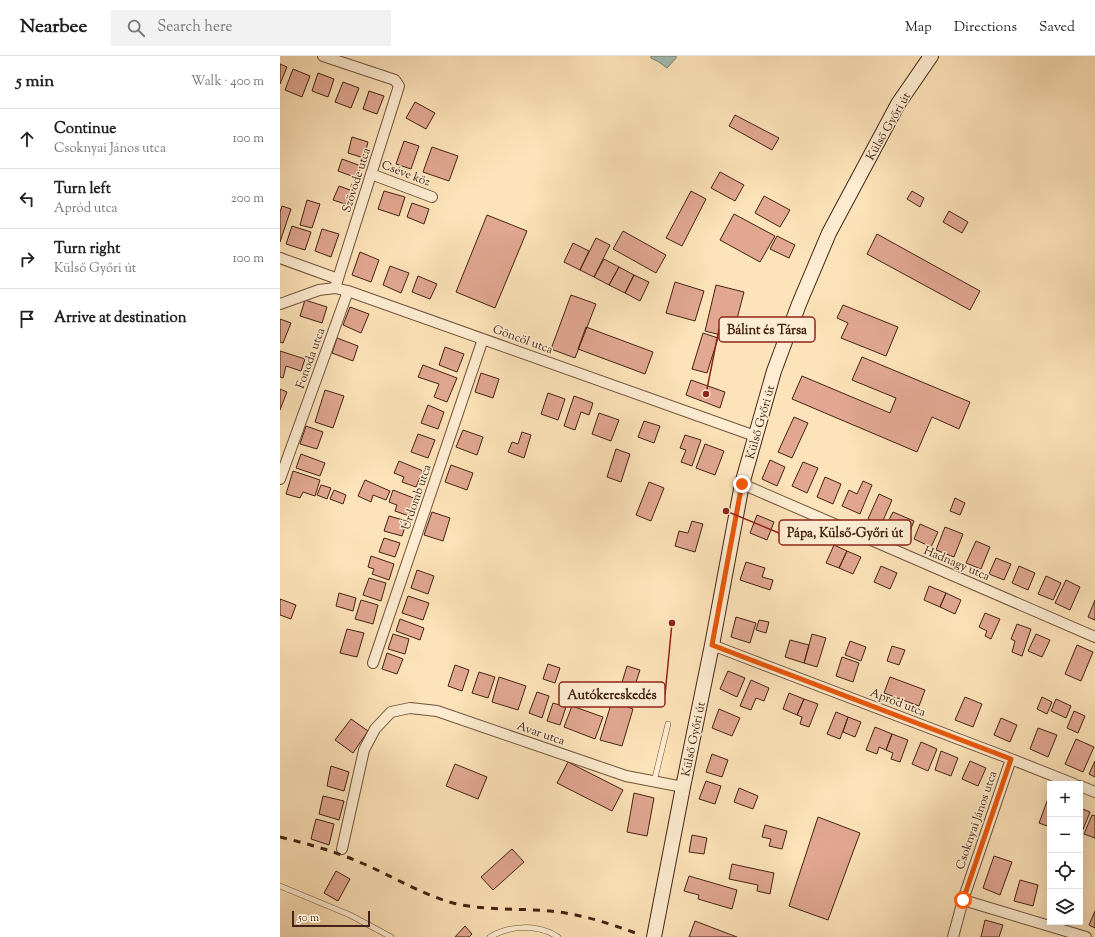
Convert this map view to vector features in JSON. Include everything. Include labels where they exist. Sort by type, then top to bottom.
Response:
[{"type":"main road","name":"Külső Győri út","points":[[654,937],[712,645],[742,484],[774,371],[799,304],[829,233],[898,104],[931,56]]},
{"type":"street","name":"Szövöde utca","points":[[323,56],[395,80],[399,86],[336,284]]},
{"type":"street","name":"Cséve köz","points":[[371,174],[432,197]]},
{"type":"street","points":[[280,258],[336,284]]},
{"type":"street","name":"Göncöl utca","points":[[280,304],[336,284],[348,291],[755,436]]},
{"type":"street","name":"Fonoda utca","points":[[280,479],[348,291]]},
{"type":"street","name":"Úrdomb utca","points":[[373,663],[483,339]]},
{"type":"street","name":"Hadnagy utca","points":[[742,484],[1095,637]]},
{"type":"street","name":"Apród utca","points":[[712,645],[1066,781]]},
{"type":"street","name":"Avar utca","points":[[342,849],[364,750],[374,729],[391,712],[410,708],[438,711],[626,776],[683,787]]},
{"type":"street","name":"Csoknyai János utca","points":[[953,937],[963,900],[1011,759]]},
{"type":"street","points":[[1083,787],[1095,792]]},
{"type":"street","points":[[963,900],[1086,937]]},
{"type":"lane","points":[[654,782],[668,724]]},
{"type":"lane","points":[[280,886],[350,915],[391,937]]},
{"type":"lane","points":[[490,937],[521,927],[534,928],[552,933],[558,937]]},
{"type":"water","points":[[651,56],[676,56],[676,58],[667,68],[651,58]]},
{"type":"building","points":[[280,64],[287,67],[280,84]]},
{"type":"building","points":[[293,69],[310,76],[302,97],[285,90]]},
{"type":"building","points":[[318,73],[334,79],[328,97],[312,91]]},
{"type":"building","points":[[343,82],[359,88],[351,108],[335,102]]},
{"type":"building","points":[[369,91],[384,96],[377,114],[363,109]]},
{"type":"building","points":[[415,102],[435,113],[426,129],[406,118]]},
{"type":"building","points":[[735,115],[779,138],[772,150],[729,126]]},
{"type":"building","points":[[352,137],[368,142],[364,158],[348,153]]},
{"type":"building","points":[[404,141],[419,146],[411,169],[396,164]]},
{"type":"building","points":[[432,147],[458,156],[449,181],[423,172]]},
{"type":"building","points":[[342,159],[361,166],[357,178],[338,171]]},
{"type":"building","points":[[720,172],[744,185],[735,201],[711,188]]},
{"type":"building","points":[[339,186],[353,191],[348,205],[333,200]]},
{"type":"building","points":[[384,191],[405,197],[399,216],[378,209]]},
{"type":"building","points":[[691,191],[706,199],[682,246],[666,238]]},
{"type":"building","points":[[912,191],[924,198],[920,207],[907,199]]},
{"type":"building","points":[[764,196],[790,210],[780,227],[755,213]]},
{"type":"building","points":[[307,200],[320,204],[312,228],[300,225]]},
{"type":"building","points":[[412,203],[429,209],[424,224],[407,217]]},
{"type":"building","points":[[282,206],[291,209],[280,242],[280,212]]},
{"type":"building","points":[[949,211],[968,222],[962,233],[943,222]]},
{"type":"building","points":[[734,214],[775,236],[760,262],[720,240]]},
{"type":"building","points":[[487,215],[527,231],[495,308],[456,292]]},
{"type":"building","points":[[292,226],[311,232],[305,250],[286,244]]},
{"type":"building","points":[[322,229],[339,234],[331,257],[315,251]]},
{"type":"building","points":[[623,231],[666,255],[656,273],[613,249]]},
{"type":"building","points":[[877,234],[980,291],[970,310],[867,254]]},
{"type":"building","points":[[777,236],[795,245],[789,258],[770,249]]},
{"type":"building","points":[[596,238],[610,245],[594,277],[580,270]]},
{"type":"building","points":[[573,243],[589,251],[580,270],[564,262]]},
{"type":"building","points":[[360,252],[379,260],[371,282],[352,275]]},
{"type":"building","points":[[604,259],[619,267],[609,285],[594,277]]},
{"type":"building","points":[[390,266],[409,273],[401,293],[383,285]]},
{"type":"building","points":[[619,267],[634,275],[625,293],[609,285]]},
{"type":"building","points":[[634,275],[649,282],[640,301],[625,293]]},
{"type":"building","points":[[418,276],[437,284],[430,299],[412,292]]},
{"type":"building","points":[[675,282],[704,291],[695,321],[666,313]]},
{"type":"building","points":[[716,285],[744,292],[732,338],[705,331]]},
{"type":"building","points":[[571,295],[596,304],[575,358],[551,349]]},
{"type":"building","points":[[305,300],[327,307],[322,323],[300,316]]},
{"type":"building","points":[[843,305],[898,327],[886,356],[841,338],[848,323],[837,318]]},
{"type":"building","points":[[350,307],[369,314],[361,333],[343,325]]},
{"type":"building","points":[[280,319],[291,323],[283,343],[280,342]]},
{"type":"building","points":[[586,327],[653,352],[645,374],[578,349]]},
{"type":"building","points":[[703,333],[718,338],[707,373],[692,369]]},
{"type":"building","points":[[337,338],[358,346],[353,361],[332,353]]},
{"type":"building","points":[[445,347],[464,354],[457,372],[439,365]]},
{"type":"building","points":[[280,351],[305,359],[301,371],[286,366],[283,378],[280,377]]},
{"type":"building","points":[[862,357],[970,402],[959,429],[932,417],[917,452],[792,399],[802,376],[890,413],[896,398],[852,380]]},
{"type":"building","points":[[423,365],[457,378],[447,402],[434,397],[439,384],[418,377]]},
{"type":"building","points":[[481,373],[499,379],[493,398],[475,392]]},
{"type":"building","points":[[691,380],[725,392],[720,408],[686,395]]},
{"type":"building","points":[[280,389],[287,392],[280,410]]},
{"type":"building","points":[[325,390],[344,396],[333,428],[315,422]]},
{"type":"building","points":[[548,393],[565,399],[558,420],[541,414]]},
{"type":"building","points":[[574,396],[593,403],[589,415],[581,412],[575,430],[564,426]]},
{"type":"building","points":[[428,405],[444,412],[438,429],[421,423]]},
{"type":"building","points":[[599,413],[619,420],[611,441],[592,434]]},
{"type":"building","points":[[794,417],[808,423],[792,458],[778,452]]},
{"type":"building","points":[[644,421],[660,426],[654,443],[638,437]]},
{"type":"building","points":[[306,426],[323,432],[317,449],[300,444]]},
{"type":"building","points":[[463,430],[483,437],[477,455],[456,447]]},
{"type":"building","points":[[522,432],[531,435],[524,458],[508,452],[512,442],[518,444]]},
{"type":"building","points":[[418,434],[435,440],[428,458],[411,452]]},
{"type":"building","points":[[685,435],[701,440],[692,466],[681,462],[686,450],[680,448]]},
{"type":"building","points":[[705,444],[724,451],[715,475],[696,468]]},
{"type":"building","points":[[616,449],[630,454],[621,482],[607,477]]},
{"type":"building","points":[[301,454],[325,463],[320,476],[296,468]]},
{"type":"building","points":[[770,460],[785,467],[777,486],[762,479]]},
{"type":"building","points":[[399,461],[423,471],[416,487],[402,482],[404,477],[394,473]]},
{"type":"building","points":[[803,462],[818,468],[807,493],[792,486]]},
{"type":"building","points":[[451,465],[473,473],[467,490],[445,482]]},
{"type":"building","points":[[293,471],[320,480],[315,496],[303,492],[300,498],[286,494]]},
{"type":"building","points":[[825,477],[841,484],[833,504],[817,497]]},
{"type":"building","points":[[365,480],[390,491],[386,500],[373,495],[371,502],[358,496]]},
{"type":"building","points":[[863,481],[872,485],[860,514],[842,506],[849,490],[857,494]]},
{"type":"building","points":[[649,482],[664,488],[651,521],[636,515]]},
{"type":"building","points":[[321,485],[331,488],[327,499],[317,495]]},
{"type":"building","points":[[334,490],[346,495],[343,504],[330,499]]},
{"type":"building","points":[[393,490],[416,499],[409,516],[395,511],[397,505],[389,502]]},
{"type":"building","points":[[879,494],[892,500],[881,525],[868,519]]},
{"type":"building","points":[[955,498],[965,503],[960,515],[950,511]]},
{"type":"building","points":[[432,512],[450,518],[443,541],[424,535]]},
{"type":"building","points":[[893,512],[914,521],[908,536],[891,529],[894,524],[888,522]]},
{"type":"building","points":[[757,515],[774,522],[767,540],[750,533]]},
{"type":"building","points":[[389,516],[407,521],[402,536],[384,531]]},
{"type":"building","points":[[692,521],[703,524],[695,552],[675,546],[679,531],[688,533]]},
{"type":"building","points":[[920,524],[938,532],[931,547],[914,539]]},
{"type":"building","points":[[945,527],[963,534],[954,557],[936,550]]},
{"type":"building","points":[[384,538],[400,543],[395,557],[379,552]]},
{"type":"building","points":[[976,541],[990,547],[981,569],[966,563]]},
{"type":"building","points":[[834,545],[847,551],[839,568],[826,563]]},
{"type":"building","points":[[847,551],[861,557],[853,574],[839,568]]},
{"type":"building","points":[[371,556],[394,564],[389,580],[372,574],[374,569],[368,567]]},
{"type":"building","points":[[996,558],[1011,564],[1004,580],[989,574]]},
{"type":"building","points":[[746,562],[765,568],[762,577],[773,580],[770,590],[740,580]]},
{"type":"building","points":[[881,566],[897,573],[890,589],[874,582]]},
{"type":"building","points":[[1019,566],[1035,573],[1028,590],[1012,583]]},
{"type":"building","points":[[417,570],[434,576],[428,594],[411,588]]},
{"type":"building","points":[[1046,576],[1061,583],[1053,600],[1038,594]]},
{"type":"building","points":[[369,578],[386,583],[381,601],[363,595]]},
{"type":"building","points":[[1066,580],[1080,587],[1070,610],[1055,603]]},
{"type":"building","points":[[929,586],[946,593],[940,607],[924,600]]},
{"type":"building","points":[[339,593],[356,598],[353,611],[336,606]]},
{"type":"building","points":[[946,593],[961,600],[955,614],[940,607]]},
{"type":"building","points":[[408,596],[429,603],[423,620],[402,613]]},
{"type":"building","points":[[280,599],[296,605],[291,619],[280,615]]},
{"type":"building","points":[[361,600],[378,605],[373,624],[355,619]]},
{"type":"building","points":[[1095,600],[1095,620],[1088,617]]},
{"type":"building","points":[[985,613],[1000,619],[991,639],[985,636],[987,631],[979,627]]},
{"type":"building","points":[[736,617],[756,623],[750,643],[731,637]]},
{"type":"building","points":[[400,619],[424,628],[420,640],[396,631]]},
{"type":"building","points":[[759,620],[769,622],[766,633],[756,630]]},
{"type":"building","points":[[1017,624],[1031,629],[1022,656],[1012,652],[1015,641],[1011,639]]},
{"type":"building","points":[[347,629],[364,633],[357,657],[340,653]]},
{"type":"building","points":[[393,634],[409,639],[405,654],[388,649]]},
{"type":"building","points":[[812,634],[826,638],[817,667],[804,663]]},
{"type":"building","points":[[1036,634],[1050,640],[1042,657],[1028,651]]},
{"type":"building","points":[[790,640],[809,645],[804,663],[785,657]]},
{"type":"building","points":[[850,641],[866,647],[861,661],[845,655]]},
{"type":"building","points":[[1077,645],[1093,652],[1081,681],[1065,674]]},
{"type":"building","points":[[892,646],[905,650],[899,665],[887,661]]},
{"type":"building","points":[[387,653],[403,659],[397,674],[382,669]]},
{"type":"building","points":[[842,657],[859,663],[853,682],[836,676]]},
{"type":"building","points":[[548,664],[560,668],[555,683],[543,679]]},
{"type":"building","points":[[455,665],[469,670],[462,691],[448,686]]},
{"type":"building","points":[[627,666],[640,670],[628,707],[633,709],[622,746],[600,740],[612,701],[616,702]]},
{"type":"building","points":[[728,671],[745,678],[737,697],[720,689]]},
{"type":"building","points":[[479,672],[495,677],[488,698],[472,693]]},
{"type":"building","points":[[499,677],[526,686],[518,710],[492,702]]},
{"type":"building","points":[[890,677],[925,690],[919,706],[884,693]]},
{"type":"building","points":[[751,680],[769,688],[764,701],[756,698],[751,710],[740,706]]},
{"type":"building","points":[[537,692],[549,696],[542,718],[529,713]]},
{"type":"building","points":[[789,693],[804,699],[797,715],[783,709]]},
{"type":"building","points":[[965,697],[982,704],[973,727],[955,720]]},
{"type":"building","points":[[1042,697],[1052,702],[1047,714],[1037,709]]},
{"type":"building","points":[[804,699],[818,704],[809,727],[800,724],[802,717],[797,715]]},
{"type":"building","points":[[1056,699],[1071,706],[1066,718],[1051,711]]},
{"type":"building","points":[[553,703],[566,707],[560,725],[547,721]]},
{"type":"building","points":[[572,706],[603,717],[595,739],[564,727]]},
{"type":"building","points":[[719,709],[740,718],[732,736],[712,728]]},
{"type":"building","points":[[1074,711],[1085,716],[1078,733],[1067,728]]},
{"type":"building","points":[[836,712],[848,717],[840,739],[827,734]]},
{"type":"building","points":[[848,717],[861,722],[855,737],[843,732]]},
{"type":"building","points":[[1001,718],[1017,725],[1010,742],[994,735]]},
{"type":"building","points":[[351,719],[368,731],[353,753],[335,740]]},
{"type":"building","points":[[875,727],[892,734],[886,750],[879,747],[877,754],[866,750]]},
{"type":"building","points":[[1038,728],[1057,735],[1048,757],[1030,749]]},
{"type":"building","points":[[892,734],[908,740],[900,762],[891,759],[893,753],[886,750]]},
{"type":"building","points":[[1076,739],[1094,747],[1083,772],[1065,764]]},
{"type":"building","points":[[921,742],[937,749],[928,771],[912,764]]},
{"type":"building","points":[[941,751],[958,758],[951,776],[935,770]]},
{"type":"building","points":[[712,754],[728,760],[722,777],[706,772]]},
{"type":"building","points":[[970,761],[986,768],[978,786],[962,779]]},
{"type":"building","points":[[1095,761],[1095,777],[1089,774]]},
{"type":"building","points":[[568,762],[623,790],[612,811],[557,783]]},
{"type":"building","points":[[455,764],[487,777],[478,799],[446,786]]},
{"type":"building","points":[[331,766],[349,772],[344,791],[327,786]]},
{"type":"building","points":[[706,781],[721,786],[715,804],[699,799]]},
{"type":"building","points":[[739,788],[758,796],[753,809],[734,802]]},
{"type":"building","points":[[634,793],[654,798],[647,836],[627,832]]},
{"type":"building","points":[[323,796],[344,801],[339,820],[319,814]]},
{"type":"building","points":[[1047,801],[1047,826],[1039,823]]},
{"type":"building","points":[[1083,809],[1090,812],[1083,830]]},
{"type":"building","points":[[1092,815],[1095,816],[1095,838],[1084,834]]},
{"type":"building","points":[[818,817],[860,833],[828,920],[789,906]]},
{"type":"building","points":[[316,819],[334,824],[329,845],[311,839]]},
{"type":"building","points":[[765,825],[787,831],[782,849],[769,846],[771,839],[762,837]]},
{"type":"building","points":[[692,835],[707,838],[704,854],[689,852]]},
{"type":"building","points":[[512,849],[524,862],[493,890],[481,877]]},
{"type":"building","points":[[994,856],[1012,862],[1000,895],[983,888]]},
{"type":"building","points":[[732,864],[774,873],[770,894],[757,891],[758,885],[729,879]]},
{"type":"building","points":[[336,871],[350,879],[338,901],[324,893]]},
{"type":"building","points":[[689,876],[737,890],[732,909],[698,899],[699,895],[684,891]]},
{"type":"building","points":[[1020,880],[1038,885],[1033,906],[1014,901]]},
{"type":"building","points":[[1095,911],[1095,928],[1089,925]]},
{"type":"building","points":[[985,920],[1003,925],[999,937],[981,937]]},
{"type":"building","points":[[695,921],[737,937],[689,937]]},
{"type":"building","points":[[465,926],[472,934],[469,937],[455,937]]},
{"type":"railway","points":[[280,837],[312,845],[344,856],[419,890],[453,903],[465,906],[538,910],[574,914],[641,935]]},
{"type":"place","name":"Bálint és Társa","points":[[706,394]]},
{"type":"place","name":"Pápa, Külső-Győri út","points":[[726,511]]},
{"type":"place","name":"Autókereskedés","points":[[672,623]]},
{"type":"route","points":[[742,484],[712,645],[1011,759],[963,900]]}]
